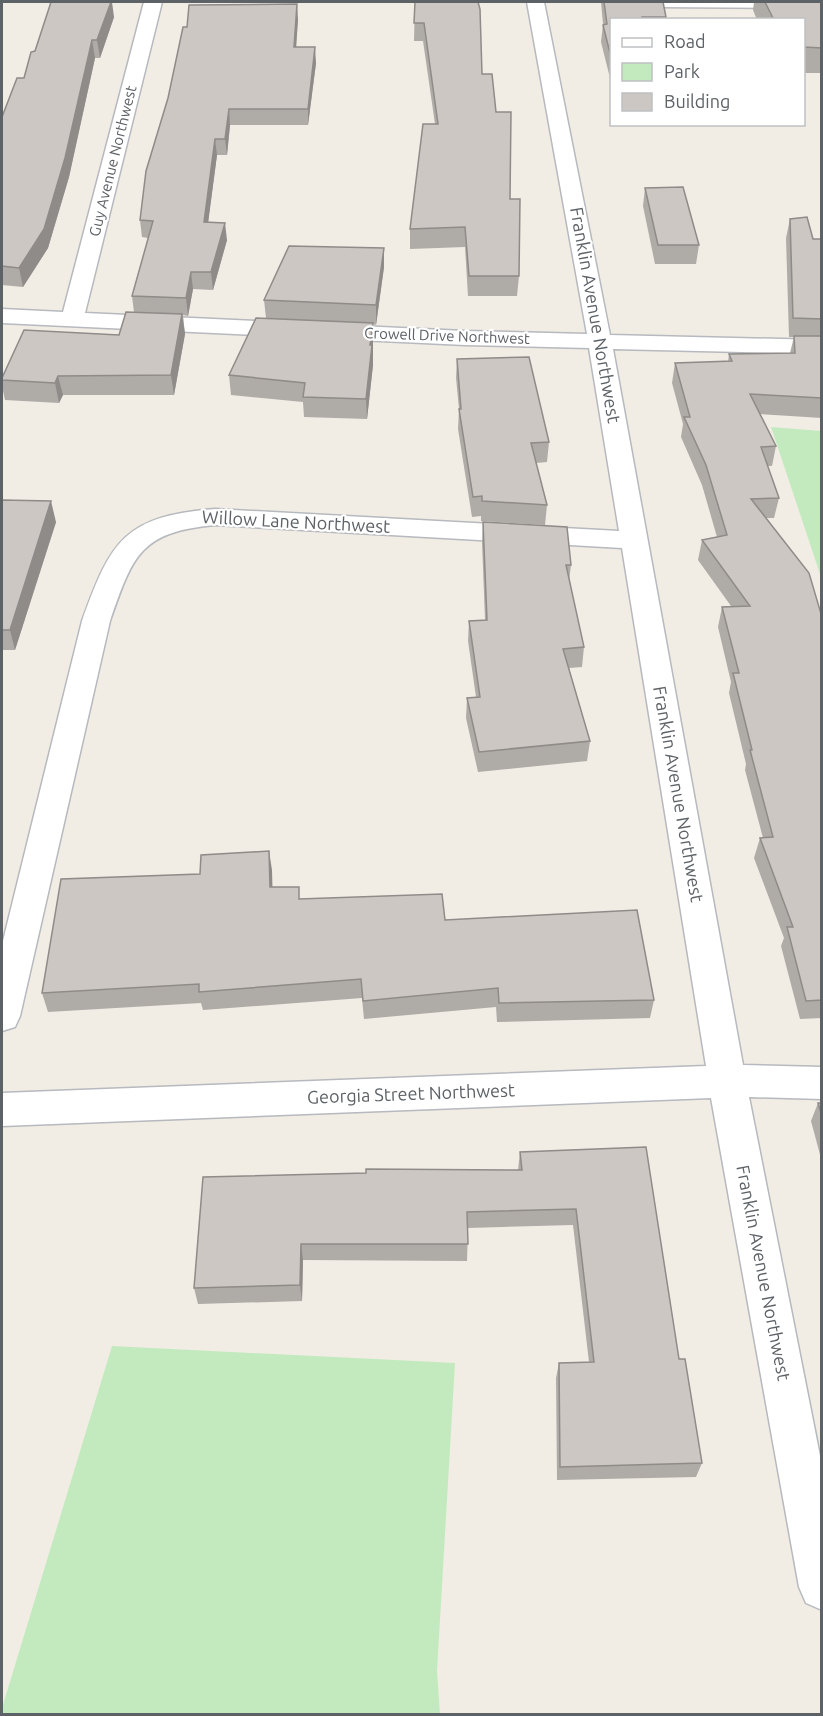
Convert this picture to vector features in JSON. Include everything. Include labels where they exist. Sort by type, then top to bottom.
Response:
[{"type":"street","name":"Guy Avenue Northwest","points":[[72,320],[153,2]]},
{"type":"street","name":"Franklin Avenue Northwest","points":[[536,2],[600,341],[727,1082],[822,1587]]},
{"type":"street","points":[[658,2],[822,3]]},
{"type":"street","name":"Crowell Drive Northwest","points":[[2,316],[465,338],[822,346]]},
{"type":"street","name":"Willow Lane Northwest","points":[[2,1016],[96,621],[113,573],[123,554],[151,529],[190,518],[215,517],[634,540]]},
{"type":"street","name":"Georgia Street Northwest","points":[[2,1110],[727,1082],[822,1083]]},
{"type":"green space","points":[[771,427],[821,431],[821,577]]},
{"type":"green space","points":[[112,1346],[455,1363],[437,1671],[440,1714],[2,1714]]},
{"type":"building","points":[[51,2],[111,2],[97,40],[92,40],[65,158],[44,229],[19,268],[2,266],[2,117],[17,78],[24,78],[31,52],[35,51]]},
{"type":"building","points":[[415,2],[478,2],[482,74],[492,74],[496,112],[511,112],[510,199],[520,199],[519,276],[469,276],[465,227],[410,229],[423,124],[438,124],[424,23],[414,23]]},
{"type":"building","points":[[604,2],[663,2],[666,17],[610,18],[610,53],[603,25],[607,24]]},
{"type":"building","points":[[765,2],[822,2],[822,48],[805,47],[805,18],[773,18]]},
{"type":"building","points":[[297,4],[294,47],[315,47],[308,109],[229,109],[225,139],[215,139],[204,222],[225,223],[211,272],[191,272],[186,298],[132,296],[153,221],[140,220],[146,171],[168,98],[183,27],[187,27],[189,5]]},
{"type":"building","points":[[683,187],[699,245],[658,245],[645,188]]},
{"type":"building","points":[[807,217],[813,239],[822,239],[822,319],[793,318],[790,219]]},
{"type":"building","points":[[289,246],[384,248],[376,305],[264,300]]},
{"type":"building","points":[[126,312],[182,314],[171,375],[58,376],[55,383],[2,380],[24,330],[119,335]]},
{"type":"building","points":[[256,318],[373,323],[366,399],[303,397],[305,383],[229,375]]},
{"type":"building","points":[[794,336],[822,336],[822,398],[750,394],[776,446],[761,447],[779,498],[751,499],[809,573],[822,617],[822,1000],[806,1001],[787,927],[793,927],[760,838],[773,837],[750,750],[752,750],[733,673],[739,673],[722,607],[750,606],[702,540],[727,535],[706,465],[684,417],[690,417],[675,363],[732,361],[729,354],[795,353]]},
{"type":"building","points":[[529,357],[549,442],[531,443],[547,505],[482,501],[482,496],[473,497],[459,409],[461,409],[457,359]]},
{"type":"building","points":[[2,500],[51,501],[10,630],[2,630]]},
{"type":"building","points":[[483,522],[567,527],[571,565],[566,565],[584,647],[563,649],[590,741],[479,752],[467,698],[480,697],[469,621],[487,620]]},
{"type":"building","points":[[269,851],[270,887],[299,887],[299,899],[442,894],[445,920],[637,910],[654,1000],[499,1003],[498,988],[363,1001],[361,979],[199,992],[199,984],[42,993],[61,879],[200,874],[201,855]]},
{"type":"building","points":[[818,1103],[822,1103],[822,1116]]},
{"type":"building","points":[[646,1147],[679,1359],[685,1359],[702,1463],[560,1467],[559,1363],[594,1362],[576,1209],[467,1212],[468,1244],[301,1244],[300,1285],[194,1288],[203,1177],[366,1173],[366,1169],[522,1170],[520,1152]]}]
